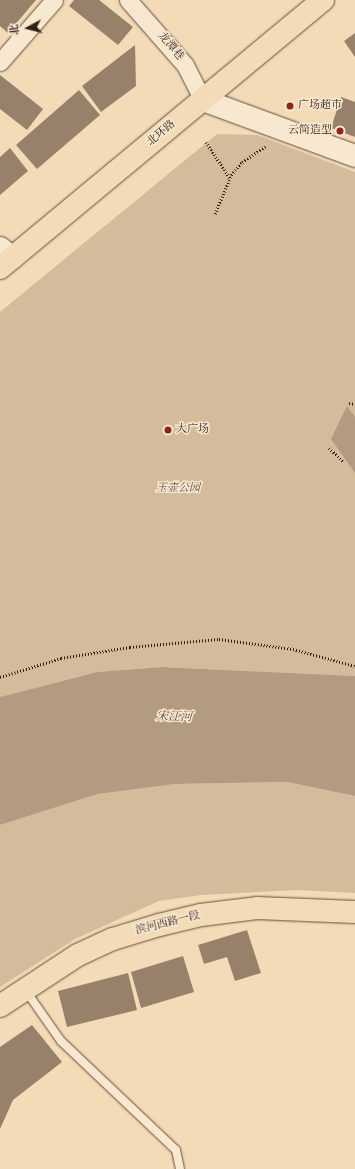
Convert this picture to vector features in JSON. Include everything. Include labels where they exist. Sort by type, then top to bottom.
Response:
[{"type":"main road","name":"北环路","points":[[4,258],[203,100],[323,0]]},
{"type":"main road","name":"滨河西路一段","points":[[0,1006],[54,968],[113,939],[201,915],[257,908],[355,912]]},
{"type":"street","points":[[0,62],[54,0]]},
{"type":"street","name":"龙潭巷","points":[[128,0],[185,65],[203,100]]},
{"type":"street","points":[[203,100],[355,156]]},
{"type":"lane","points":[[24,989],[61,1041],[176,1150],[180,1169]]},
{"type":"path","points":[[206,142],[230,178]]},
{"type":"path","points":[[215,214],[230,178],[242,162],[269,145]]},
{"type":"path","points":[[349,403],[355,404]]},
{"type":"path","points":[[329,448],[343,461]]},
{"type":"path","points":[[0,677],[61,658],[130,647],[219,639],[293,649],[355,666]]},
{"type":"green space","name":"玉壶公园","points":[[217,134],[257,135],[355,172],[355,676],[162,667],[97,672],[0,697],[0,312]]},
{"type":"green space","points":[[287,782],[355,796],[355,893],[298,890],[201,895],[159,901],[75,939],[0,987],[0,825],[98,794],[175,784]]},
{"type":"water","points":[[347,406],[355,417],[355,473],[331,439]]},
{"type":"water","name":"宋江河","points":[[162,667],[355,676],[355,796],[287,782],[175,784],[98,794],[0,825],[0,697],[97,672]]},
{"type":"building","points":[[0,0],[36,0],[8,33],[0,26]]},
{"type":"building","points":[[74,0],[99,0],[133,27],[118,45],[69,6]]},
{"type":"building","points":[[355,33],[355,57],[344,41]]},
{"type":"building","points":[[135,45],[136,86],[101,112],[82,86]]},
{"type":"building","points":[[0,75],[43,109],[27,130],[0,109]]},
{"type":"building","points":[[79,90],[100,115],[37,169],[16,145]]},
{"type":"building","points":[[341,97],[355,102],[355,137],[331,128]]},
{"type":"building","points":[[10,148],[28,171],[0,195],[0,157]]},
{"type":"building","points":[[247,930],[261,973],[235,981],[227,957],[204,964],[198,945]]},
{"type":"building","points":[[183,956],[194,992],[141,1008],[131,972]]},
{"type":"building","points":[[128,973],[137,1010],[67,1027],[58,991]]},
{"type":"building","points":[[32,1025],[62,1062],[13,1100],[0,1129],[0,1047]]},
{"type":"place","name":"广场超市","points":[[290,106]]},
{"type":"place","name":"云简造型","points":[[340,131]]},
{"type":"place","name":"大广场","points":[[168,430]]}]
